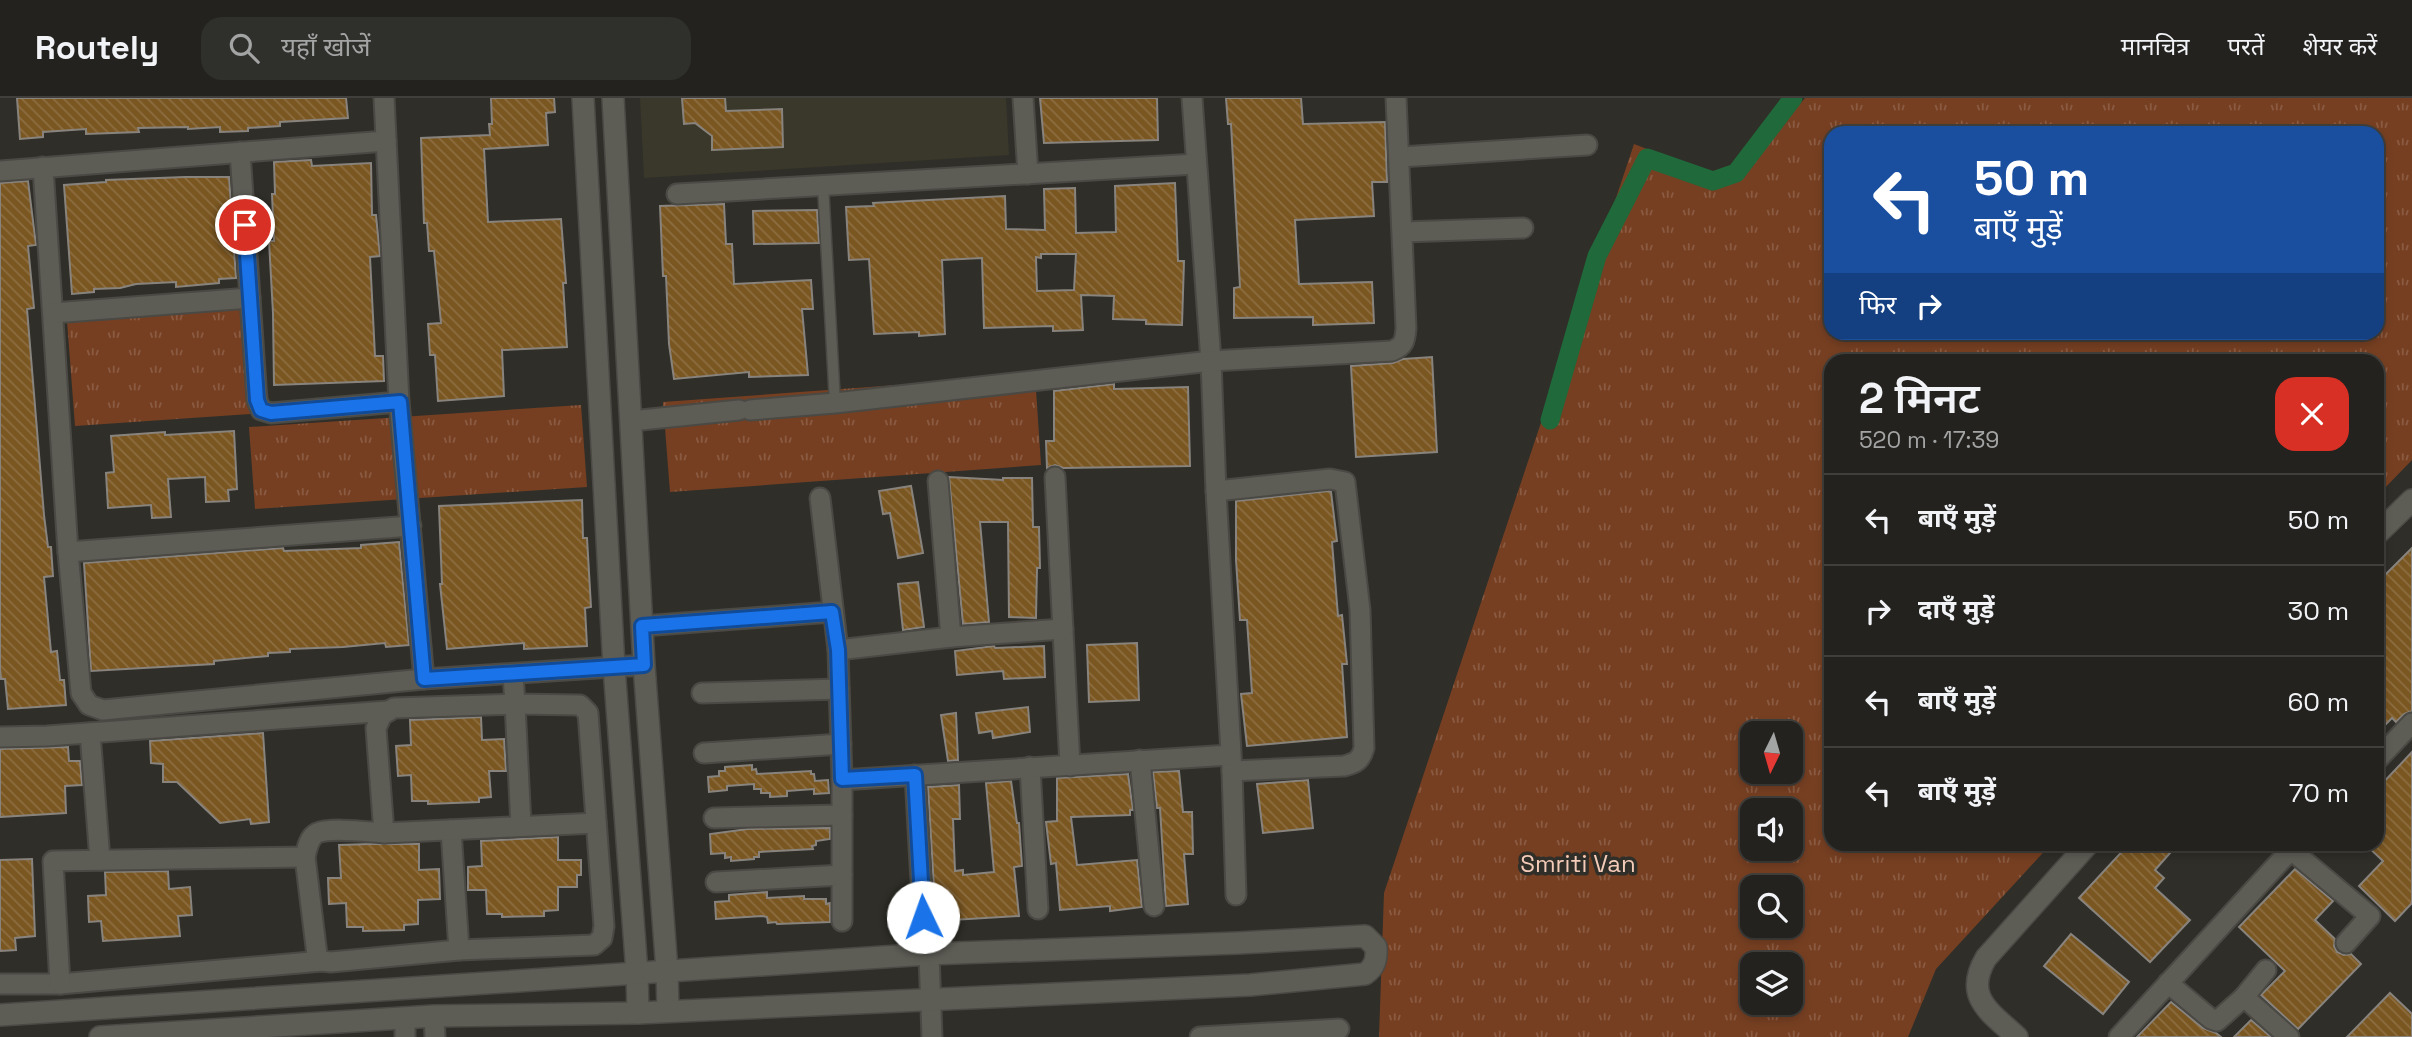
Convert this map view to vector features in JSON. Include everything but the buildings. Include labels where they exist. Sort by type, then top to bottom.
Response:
[{"type":"street","points":[[384,98],[400,402],[424,679]]},
{"type":"street","points":[[583,98],[614,667],[638,1013]]},
{"type":"street","points":[[613,98],[644,665],[668,1010]]},
{"type":"street","points":[[1023,98],[1028,174]]},
{"type":"street","points":[[1192,98],[1212,361],[1236,895]]},
{"type":"street","points":[[631,421],[835,403],[1212,361],[1392,351],[1401,347],[1405,341],[1406,328],[1396,98]]},
{"type":"street","points":[[0,171],[386,141]]},
{"type":"street","points":[[1400,157],[1587,145]]},
{"type":"street","points":[[240,152],[257,400],[261,410],[271,413],[400,402]]},
{"type":"street","points":[[677,194],[1196,164]]},
{"type":"street","points":[[43,167],[68,552],[81,693],[89,705],[103,710],[424,679],[644,665]]},
{"type":"street","points":[[1403,232],[1523,228]]},
{"type":"street","points":[[53,313],[250,299]]},
{"type":"street","points":[[1055,477],[1070,766]]},
{"type":"street","points":[[842,779],[1140,760],[1344,766],[1355,764],[1361,758],[1364,748],[1360,610],[1345,482],[1330,479],[1216,491]]},
{"type":"street","points":[[938,481],[951,638]]},
{"type":"street","points":[[820,498],[838,650],[842,921]]},
{"type":"street","points":[[2384,527],[2412,500]]},
{"type":"street","points":[[68,552],[411,526]]},
{"type":"street","points":[[642,626],[832,612]]},
{"type":"street","points":[[838,650],[1063,629]]},
{"type":"street","points":[[513,674],[521,827]]},
{"type":"street","points":[[702,693],[839,689]]},
{"type":"street","points":[[0,984],[60,984],[458,950],[594,945],[602,938],[604,926],[588,713],[580,705],[515,704],[394,708],[388,711],[382,715],[376,728],[384,833]]},
{"type":"street","points":[[0,737],[388,711]]},
{"type":"street","points":[[2384,753],[2412,723]]},
{"type":"street","points":[[90,733],[100,860]]},
{"type":"street","points":[[2397,739],[2412,753]]},
{"type":"street","points":[[704,754],[841,744]]},
{"type":"street","points":[[1140,760],[1154,906]]},
{"type":"street","points":[[1030,767],[1038,909]]},
{"type":"street","points":[[915,775],[923,917]]},
{"type":"street","points":[[714,818],[842,816]]},
{"type":"street","points":[[322,961],[317,956],[305,857],[309,842],[317,833],[384,833],[596,823]]},
{"type":"street","points":[[451,830],[458,950]]},
{"type":"street","points":[[2017,1037],[1981,1004],[1977,991],[1981,967],[1986,958],[2082,851]]},
{"type":"street","points":[[2119,1037],[2286,851]]},
{"type":"street","points":[[2296,851],[2370,916],[2346,943]]},
{"type":"street","points":[[60,984],[53,861],[305,857]]},
{"type":"street","points":[[716,882],[842,875]]},
{"type":"street","points":[[0,1015],[929,954],[1365,936],[1376,947],[1377,958],[1372,969],[1365,974],[1250,985],[668,1010],[435,1027],[100,1037]]},
{"type":"street","points":[[929,954],[932,1037]]},
{"type":"street","points":[[2168,983],[2217,1021],[2244,996],[2266,970]]},
{"type":"street","points":[[2244,996],[2289,1037]]},
{"type":"street","points":[[1200,1037],[1339,1029]]},
{"type":"lane","points":[[823,186],[835,403]]},
{"type":"shaded area","points":[[640,98],[1006,98],[1009,155],[644,178]]},
{"type":"green space","name":"Smriti Van","points":[[1805,98],[2412,98],[2412,460],[2384,489],[2384,354],[1824,354],[1824,851],[2045,851],[1936,969],[1908,1037],[1379,1037],[1384,893],[1634,144],[1733,183]]},
{"type":"green space","points":[[242,309],[250,414],[75,426],[67,321]]},
{"type":"green space","points":[[1035,375],[1041,465],[670,492],[663,402]]},
{"type":"green space","points":[[581,405],[587,487],[255,509],[249,427]]},
{"type":"waterway","points":[[1550,420],[1597,256],[1647,158],[1713,181],[1736,173],[1793,98]]},
{"type":"route","points":[[245,225],[257,400],[261,410],[271,413],[400,402],[424,679],[644,665],[642,626],[832,612],[838,650],[842,779],[915,775],[923,917]]}]
